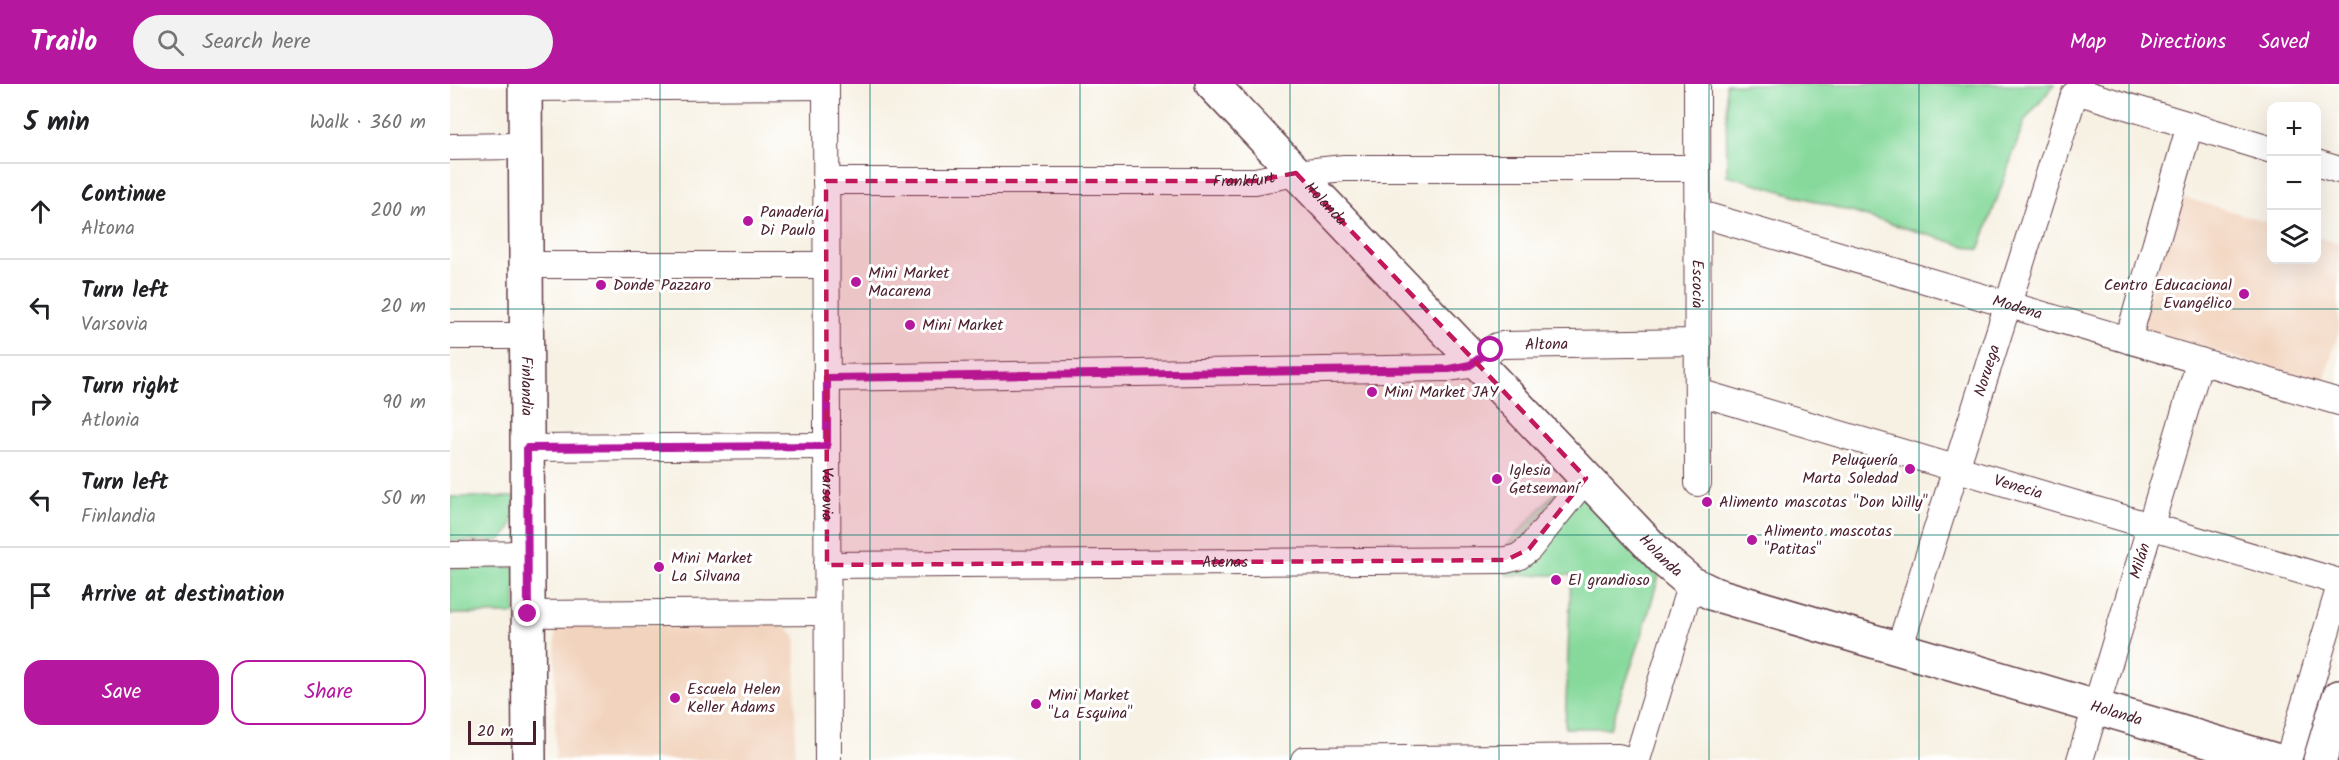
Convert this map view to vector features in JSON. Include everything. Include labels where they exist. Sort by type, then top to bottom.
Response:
[{"type":"street","name":"Holanda","points":[[1212,84],[1666,562],[1691,583],[1714,594],[2275,760]]},
{"type":"street","name":"Escocia","points":[[1697,84],[1698,483]]},
{"type":"street","points":[[525,86],[826,85]]},
{"type":"street","name":"Varsovia","points":[[826,85],[828,760]]},
{"type":"street","name":"Finlandia","points":[[525,86],[529,760]]},
{"type":"street","name":"Noruega","points":[[1899,649],[2073,98],[2076,93],[2083,93],[2190,125]]},
{"type":"street","points":[[2128,340],[2190,125],[2267,149]]},
{"type":"street","points":[[450,147],[525,146]]},
{"type":"street","points":[[2321,165],[2339,170]]},
{"type":"street","name":"Frankfurt","points":[[826,181],[1255,181],[1296,173],[1344,168],[1697,168]]},
{"type":"street","name":"Modena","points":[[1697,213],[2339,402]]},
{"type":"street","points":[[526,264],[826,266]]},
{"type":"street","points":[[450,336],[526,336]]},
{"type":"street","name":"Altona","points":[[827,378],[1449,369],[1476,362],[1497,346],[1502,345],[1698,342]]},
{"type":"street","name":"Milán","points":[[2080,760],[2200,361]]},
{"type":"street","name":"Venecia","points":[[1698,392],[2339,582]]},
{"type":"street","points":[[527,448],[827,446]]},
{"type":"street","name":"Atenas","points":[[827,565],[1506,560],[1518,557],[1528,549],[1586,478]]},
{"type":"street","points":[[450,555],[527,554]]},
{"type":"street","points":[[1637,760],[1691,583]]},
{"type":"street","points":[[2288,760],[2339,589]]},
{"type":"street","points":[[528,614],[827,612]]},
{"type":"street","points":[[2320,760],[2339,697]]},
{"type":"street","points":[[1304,760],[1618,757],[1629,760]]},
{"type":"highlighted area","points":[[1296,173],[1586,478],[1529,549],[1506,560],[827,565],[826,181],[1255,181]]},
{"type":"shaded area","name":"Centro Educacional Evangélico","points":[[2179,196],[2267,222],[2267,264],[2321,264],[2321,238],[2339,244],[2339,330],[2323,384],[2139,329]]},
{"type":"shaded area","name":"Escuela Helen Keller Adams","points":[[781,623],[796,636],[795,760],[555,760],[555,632],[563,625]]},
{"type":"green space","points":[[1726,84],[2055,84],[2025,120],[1979,250],[1727,175]]},
{"type":"green space","points":[[1569,477],[1659,576],[1642,635],[1610,728],[1565,728],[1571,575],[1506,575],[1504,548]]},
{"type":"green space","points":[[450,497],[515,497],[511,528],[498,541],[450,541]]},
{"type":"green space","points":[[516,567],[515,614],[450,614],[450,568]]},
{"type":"place","name":"Panadería Di Paulo","points":[[748,221]]},
{"type":"place","name":"Mini Market Macarena","points":[[856,282]]},
{"type":"place","name":"Donde Pazzaro","points":[[601,285]]},
{"type":"place","name":"Centro Educacional Evangélico","points":[[2244,294]]},
{"type":"place","name":"Mini Market","points":[[910,325]]},
{"type":"place","name":"Mini Market JAY","points":[[1372,392]]},
{"type":"place","name":"Peluquería Marta Soledad","points":[[1910,469]]},
{"type":"place","name":"Iglesia Getsemaní","points":[[1497,479]]},
{"type":"place","name":"Alimento mascotas \"Don Willy\"","points":[[1707,502]]},
{"type":"place","name":"Alimento mascotas \"Patitas\"","points":[[1752,540]]},
{"type":"place","name":"Mini Market La Silvana","points":[[659,567]]},
{"type":"place","name":"El grandioso","points":[[1556,580]]},
{"type":"place","name":"Escuela Helen Keller Adams","points":[[675,698]]},
{"type":"place","name":"Mini Market \"La Esquina\"","points":[[1036,704]]},
{"type":"route","points":[[528,614],[527,448],[827,446],[827,378],[1449,369],[1470,365],[1491,350]]}]
